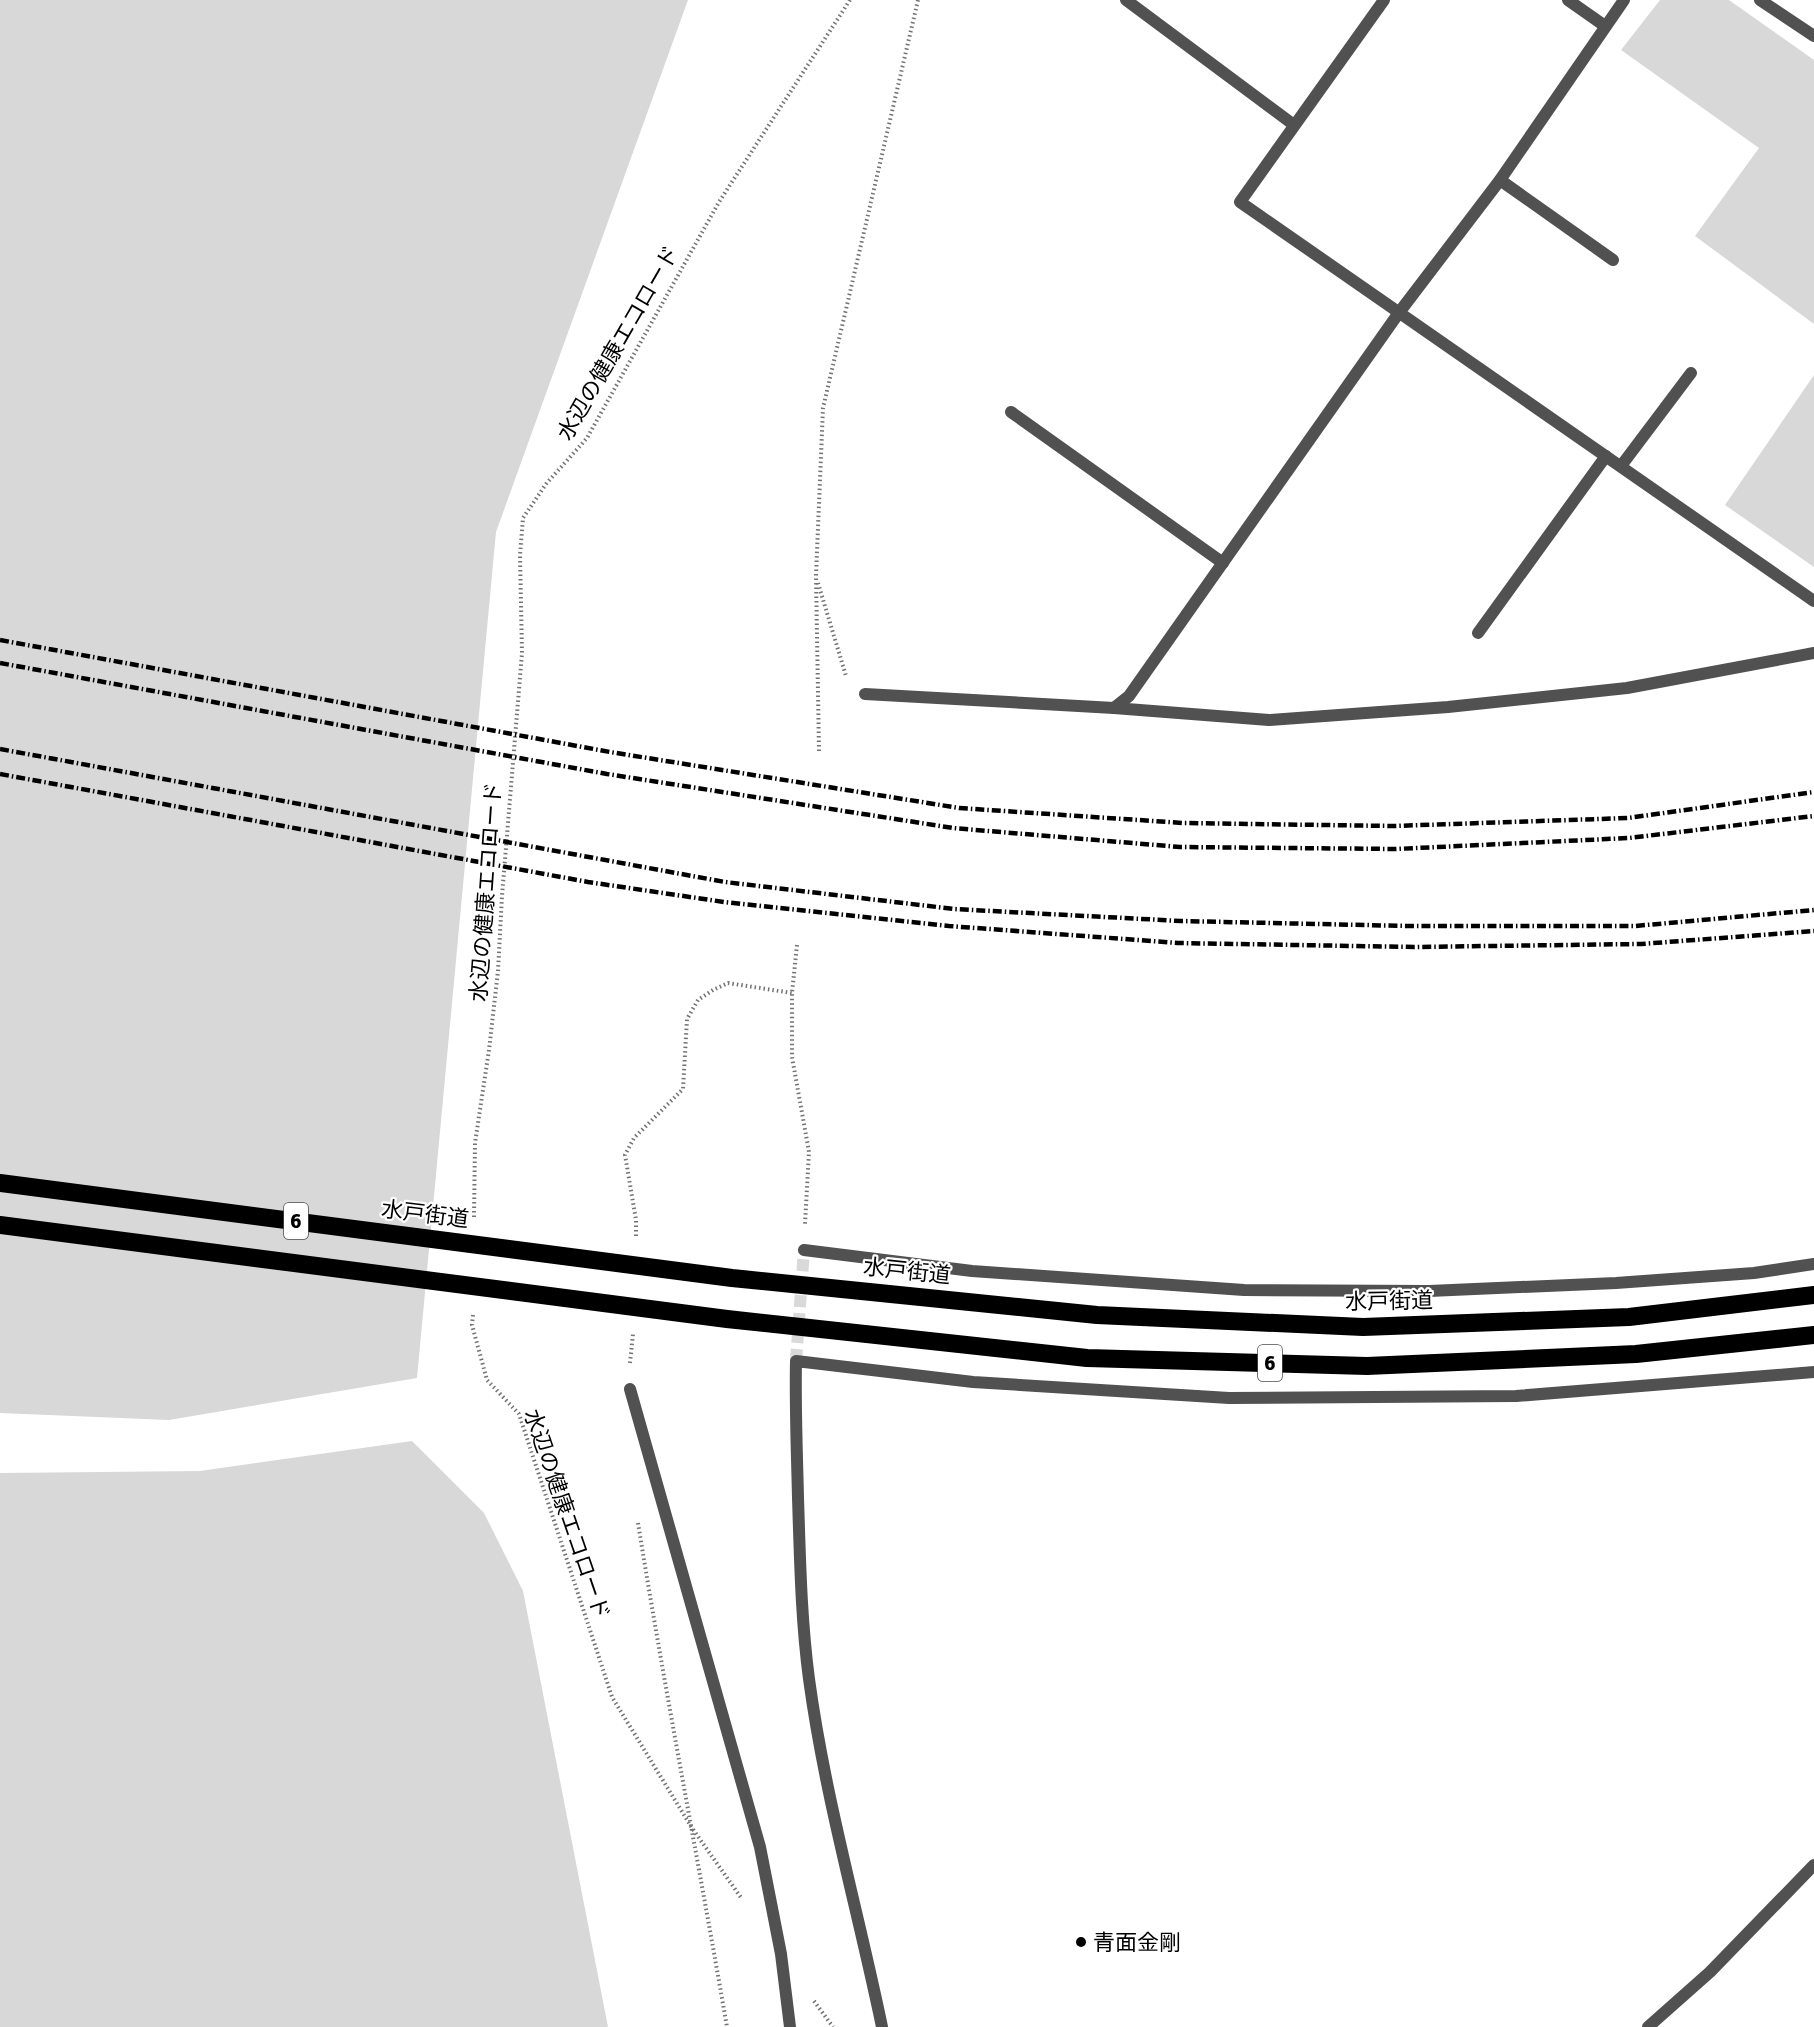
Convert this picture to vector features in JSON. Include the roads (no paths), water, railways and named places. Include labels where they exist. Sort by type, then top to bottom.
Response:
[{"type":"highway","name":"水戸街道","points":[[0,1183],[732,1278],[1097,1315],[1363,1327],[1629,1317],[1814,1295]]},
{"type":"highway","name":"6","points":[[0,1225],[727,1319],[1087,1358],[1367,1366],[1636,1354],[1814,1335]]},
{"type":"street","points":[[1126,0],[1294,125]]},
{"type":"street","points":[[1384,0],[1240,202],[1814,601]]},
{"type":"street","points":[[1568,0],[1605,26]]},
{"type":"street","points":[[1114,708],[1129,696],[1398,314],[1500,180],[1624,0]]},
{"type":"street","points":[[1760,0],[1814,36]]},
{"type":"street","points":[[1500,180],[1613,260]]},
{"type":"street","points":[[1621,466],[1691,373]]},
{"type":"street","points":[[1011,412],[1223,563]]},
{"type":"street","points":[[1478,633],[1606,456]]},
{"type":"street","points":[[865,694],[1114,708],[1269,720],[1448,707],[1627,688],[1814,653]]},
{"type":"street","points":[[804,1250],[972,1271],[1244,1290],[1429,1291],[1616,1283],[1754,1273],[1814,1264]]},
{"type":"street","points":[[882,2027],[834,1820],[809,1682],[802,1623],[795,1410],[796,1361],[973,1382],[1229,1398],[1516,1396],[1814,1372]]},
{"type":"street","points":[[630,1389],[760,1847],[781,1954],[790,2027]]},
{"type":"street","points":[[1648,2027],[1710,1972],[1814,1864]]},
{"type":"tunnel","points":[[796,1361],[804,1250]]},
{"type":"railway","points":[[0,640],[610,752],[959,808],[1183,823],[1394,826],[1628,818],[1814,792]]},
{"type":"railway","points":[[0,663],[607,774],[953,828],[1180,847],[1396,849],[1629,838],[1814,816]]},
{"type":"railway","points":[[0,749],[725,882],[954,909],[1181,921],[1409,926],[1635,926],[1814,910]]},
{"type":"railway","points":[[0,774],[588,882],[724,902],[949,926],[1178,943],[1414,947],[1641,944],[1814,931]]},
{"type":"place","name":"青面金剛","points":[[1081,1942]]}]
